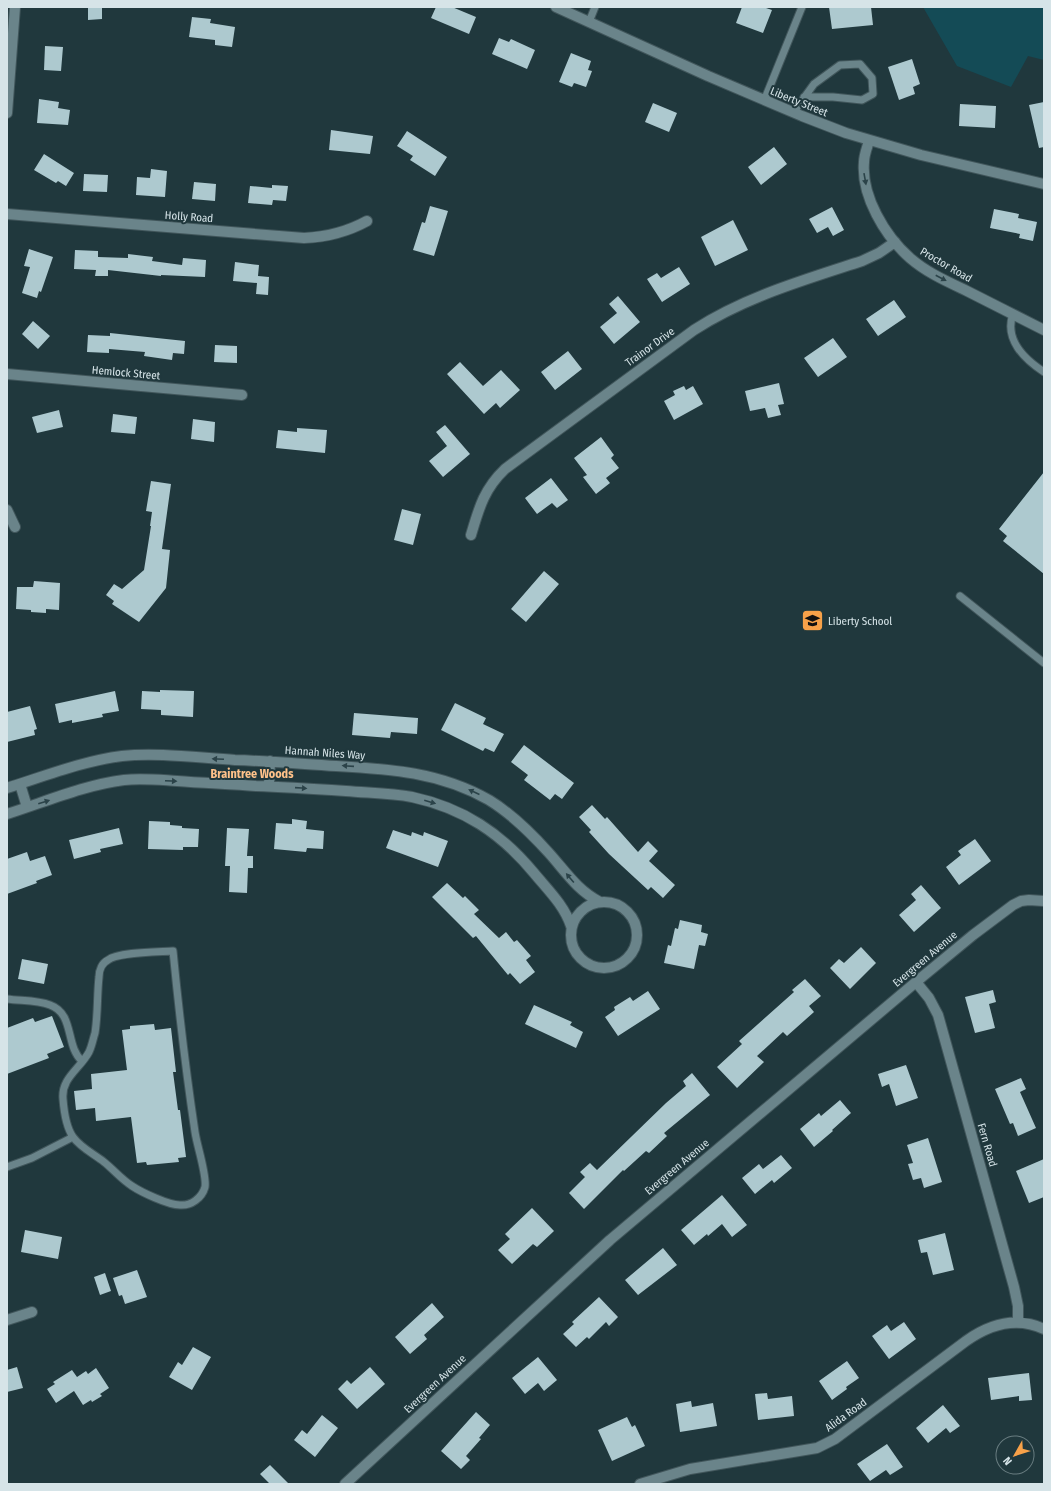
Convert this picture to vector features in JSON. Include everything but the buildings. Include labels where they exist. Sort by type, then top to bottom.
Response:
[{"type":"street","points":[[7,113],[15,7]]},
{"type":"street","name":"Liberty Street","points":[[556,7],[764,101],[869,141],[973,168],[1044,184]]},
{"type":"street","name":"Proctor Road","points":[[869,141],[864,162],[864,176],[868,194],[877,216],[895,242],[910,258],[930,271],[1044,330]]},
{"type":"street","name":"Holly Road","points":[[7,214],[304,238],[335,234],[356,227],[367,221]]},
{"type":"street","name":"Trainor Drive","points":[[471,535],[484,495],[497,476],[504,469],[694,330],[722,313],[753,299],[862,261],[879,253],[895,242]]},
{"type":"street","name":"Hemlock Street","points":[[7,374],[242,395]]},
{"type":"street","points":[[7,510],[15,527]]},
{"type":"street","name":"Hannah Niles Way","points":[[7,788],[84,764],[123,756],[150,755],[402,771],[429,776],[467,789],[490,800],[518,821],[584,892],[600,902],[610,902],[621,906],[629,913],[637,928],[637,940],[633,951],[626,961],[610,968],[597,968],[581,960],[574,950],[571,939],[571,926],[568,917],[559,902],[523,861],[498,836],[468,816],[441,805],[411,797],[388,794],[268,786],[126,780],[85,789],[7,814]]},
{"type":"street","points":[[268,786],[270,762]]},
{"type":"street","points":[[20,784],[27,807]]},
{"type":"street","name":"Evergreen Avenue","points":[[345,1484],[610,1240],[916,982],[973,935],[1013,905],[1021,901],[1044,901]]},
{"type":"street","points":[[571,926],[580,911],[589,905],[600,902]]},
{"type":"street","name":"Fern Road","points":[[916,982],[929,998],[938,1015],[1014,1287],[1018,1306],[1018,1322]]},
{"type":"street","points":[[7,1320],[32,1312]]},
{"type":"street","name":"Alida Road","points":[[640,1484],[690,1469],[807,1450],[826,1444],[835,1439],[973,1336],[991,1326],[1018,1322],[1034,1325],[1044,1329]]},
{"type":"lane","points":[[589,22],[595,7]]},
{"type":"lane","points":[[764,101],[802,7]]},
{"type":"lane","points":[[793,113],[804,97],[814,84],[840,65],[860,64],[872,78],[873,94],[862,100],[833,97],[804,97]]},
{"type":"lane","points":[[1013,314],[1010,334],[1014,342],[1025,357],[1044,372]]},
{"type":"lane","points":[[960,596],[1044,663]]},
{"type":"lane","points":[[173,951],[179,1013],[195,1133],[205,1179],[205,1187],[202,1194],[193,1203],[182,1206],[146,1194],[130,1185],[105,1163],[82,1147],[73,1137],[68,1126],[63,1092],[67,1080],[82,1061],[89,1052],[93,1039],[97,1014],[100,969],[104,963],[108,959],[119,956],[173,951]]},
{"type":"lane","points":[[7,999],[42,1003],[55,1007],[60,1011],[67,1021],[76,1054],[82,1061]]},
{"type":"lane","points":[[7,1167],[32,1158],[73,1137]]},
{"type":"shaded area","points":[[923,7],[1044,7],[1044,60],[1028,56],[1011,87],[957,66]]},
{"type":"place","name":"Liberty School","points":[[812,621]]},
{"type":"district","name":"Braintree Woods","points":[[252,774]]}]
